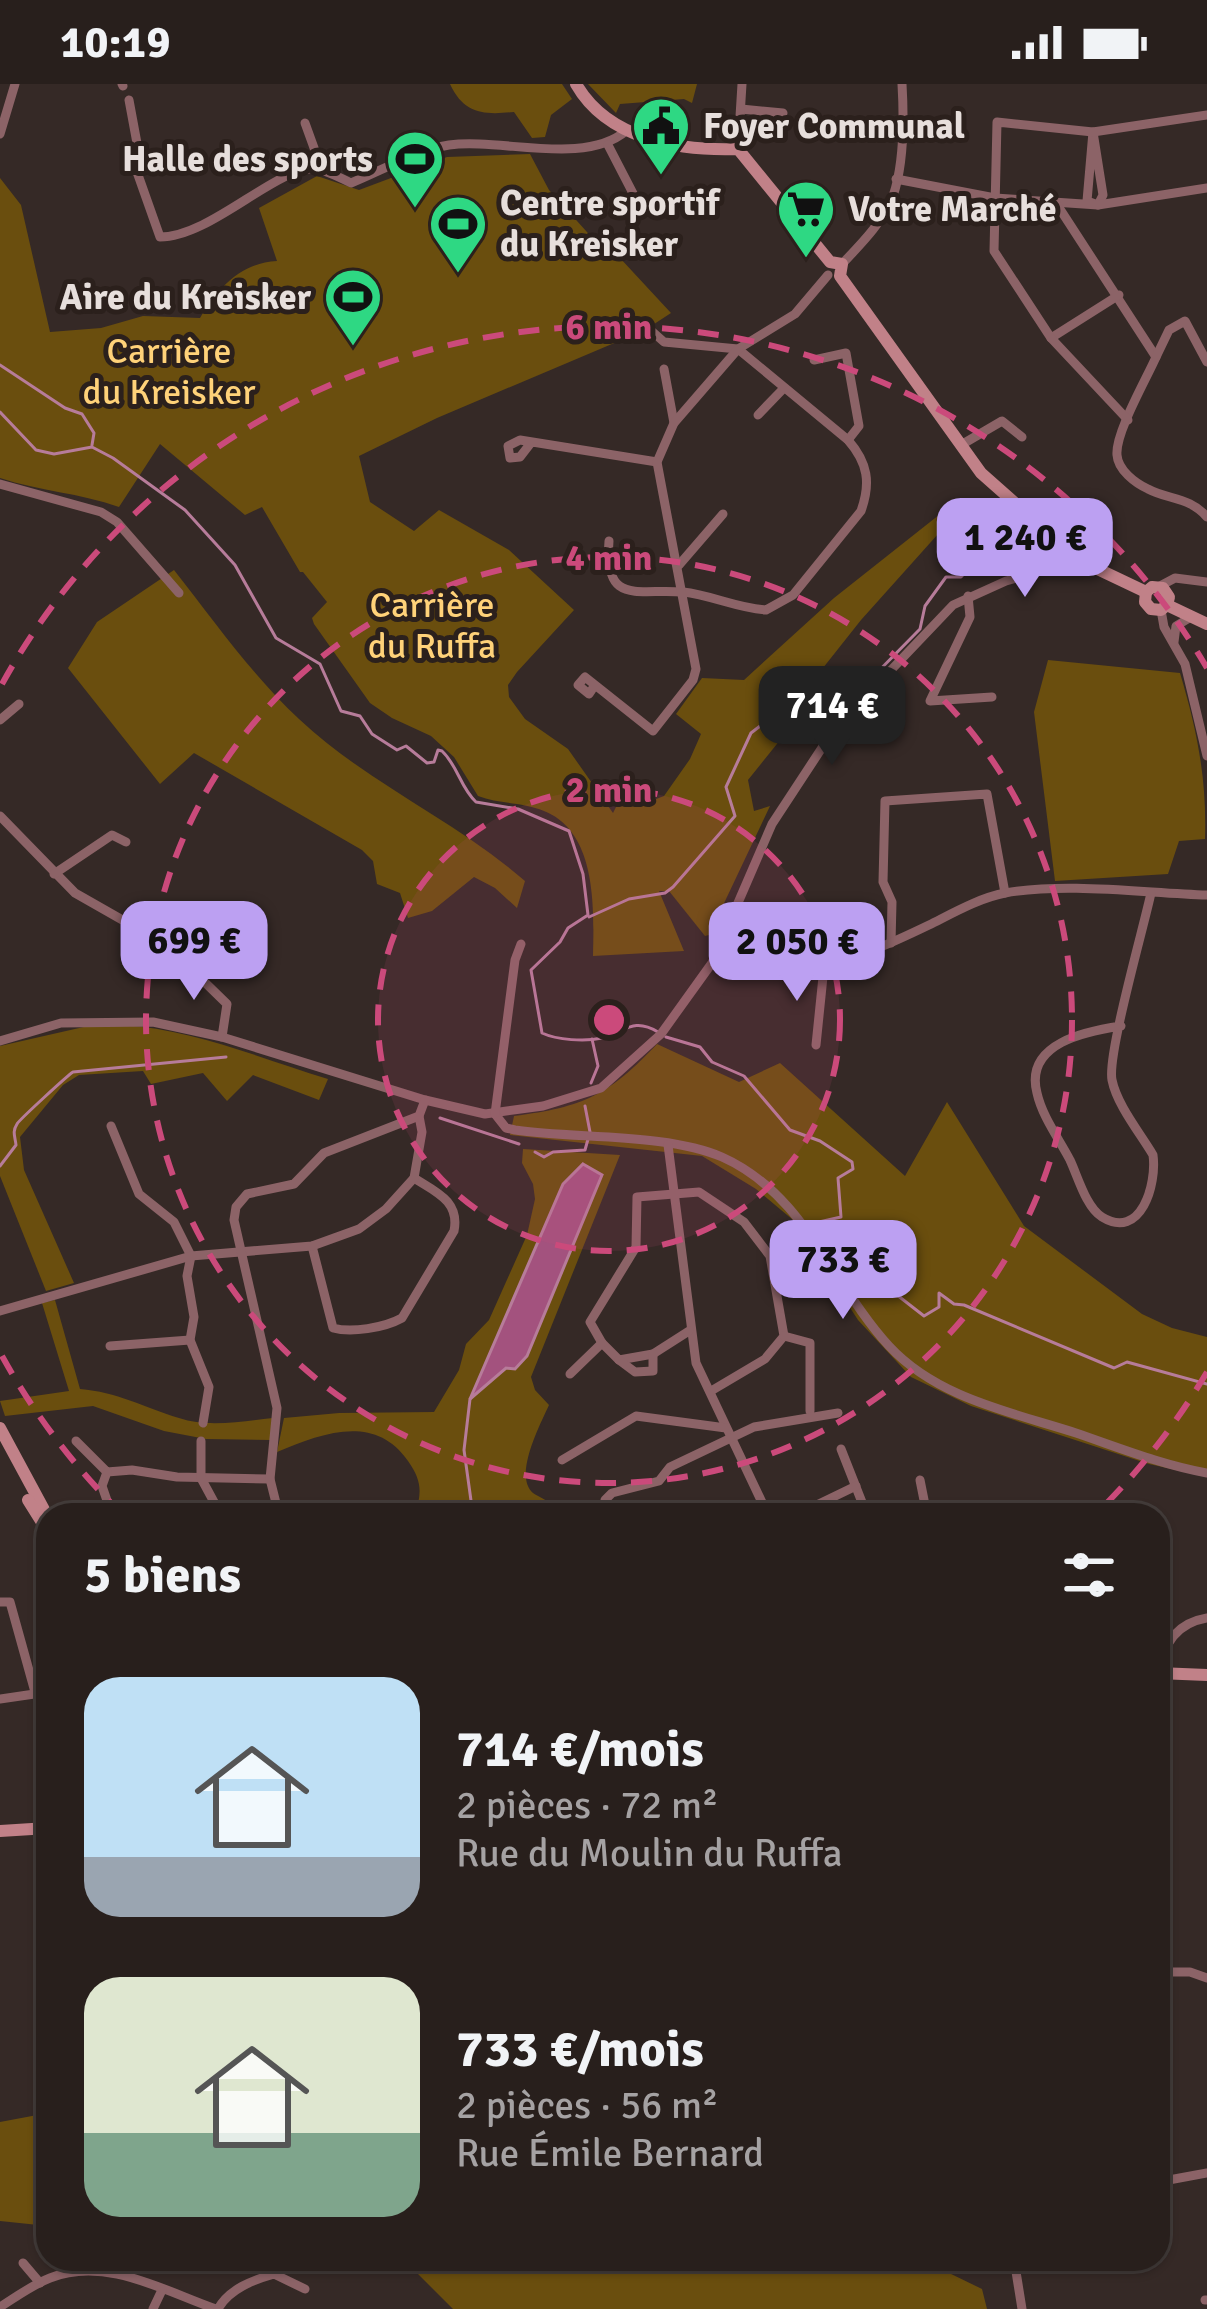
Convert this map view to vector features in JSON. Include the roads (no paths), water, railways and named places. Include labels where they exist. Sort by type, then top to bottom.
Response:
[{"type":"street","points":[[0,134],[15,84]]},
{"type":"street","points":[[576,84],[591,104],[626,131],[654,141],[738,149]]},
{"type":"street","points":[[742,84],[738,149],[835,269],[998,492],[1052,531],[1068,557]]},
{"type":"street","points":[[596,685],[652,731],[693,680],[696,669],[679,565],[657,462],[674,424],[738,349],[795,314],[888,206],[896,179],[902,84]]},
{"type":"street","points":[[129,100],[140,154],[137,172],[160,237],[215,220],[299,171],[322,170],[351,183],[445,145],[608,145],[626,131]]},
{"type":"street","points":[[741,109],[783,113]]},
{"type":"street","points":[[1128,420],[1051,338],[994,251],[998,122],[1093,132],[1207,115]]},
{"type":"street","points":[[304,123],[322,170]]},
{"type":"street","points":[[1093,132],[1087,201],[1098,205]]},
{"type":"street","points":[[608,145],[638,203]]},
{"type":"street","points":[[896,179],[994,198],[1098,205],[1207,188]]},
{"type":"street","points":[[1056,203],[1156,357]]},
{"type":"street","points":[[1051,338],[1119,295]]},
{"type":"street","points":[[1207,362],[1185,321],[1169,330],[1116,455],[1125,473],[1149,490],[1190,501],[1207,517]]},
{"type":"street","points":[[609,541],[611,574],[625,590],[638,595],[682,592],[766,610],[793,595],[861,511],[868,474],[848,440],[738,349],[664,342],[646,326]]},
{"type":"street","points":[[814,360],[846,353],[859,426],[848,440]]},
{"type":"street","points":[[664,369],[674,424]]},
{"type":"street","points":[[758,415],[784,388]]},
{"type":"street","points":[[961,445],[1002,421],[1022,437]]},
{"type":"street","points":[[530,444],[657,462]]},
{"type":"street","points":[[0,484],[101,512],[117,522],[178,592]]},
{"type":"street","points":[[679,565],[723,514]]},
{"type":"street","points":[[0,1041],[61,1023],[153,1022],[222,1037],[472,1112],[495,1114],[573,1099],[601,1088],[647,1049],[670,1022],[719,951],[772,824],[812,757],[934,622],[968,596],[1084,553],[1085,563],[1146,592],[1175,578],[1207,582]]},
{"type":"street","points":[[1160,586],[1168,593],[1164,627],[1185,664],[1207,757]]},
{"type":"street","points":[[1146,592],[1147,606],[1164,607],[1207,624]]},
{"type":"street","points":[[968,596],[970,617],[930,700],[992,697]]},
{"type":"street","points":[[1174,642],[1175,626],[1191,617]]},
{"type":"street","points":[[0,720],[19,704]]},
{"type":"street","points":[[891,943],[892,902],[883,882],[885,801],[987,794],[1005,893]]},
{"type":"street","points":[[0,816],[75,893],[147,934]]},
{"type":"street","points":[[54,874],[112,835],[126,842]]},
{"type":"street","points":[[719,951],[768,964],[824,967],[1005,893],[1207,895]]},
{"type":"street","points":[[1121,1026],[1057,1042],[1036,1081],[1043,1108],[1095,1211],[1127,1224],[1141,1211],[1154,1165],[1153,1155],[1112,1084],[1112,1063],[1121,1026],[1151,893]]},
{"type":"street","points":[[521,944],[514,960],[495,1114],[506,1128],[668,1144],[719,1156],[779,1198],[812,1236],[889,1346],[938,1383],[1008,1412],[1207,1473]]},
{"type":"street","points":[[185,963],[227,1004],[222,1037]]},
{"type":"street","points":[[816,1045],[824,967]]},
{"type":"street","points":[[0,1311],[191,1256],[312,1246],[359,1229],[377,1218],[415,1178],[422,1132],[419,1116],[425,1100]]},
{"type":"street","points":[[276,1503],[270,1480],[278,1408],[234,1220],[241,1198],[294,1184],[324,1153],[419,1116]]},
{"type":"street","points":[[127,1118],[112,1128],[139,1195],[174,1222],[191,1256],[188,1276],[194,1317],[190,1340],[208,1387],[203,1424]]},
{"type":"street","points":[[668,1144],[696,1363],[763,1503]]},
{"type":"street","points":[[312,1246],[332,1328],[364,1328],[402,1318],[454,1231],[457,1218],[451,1202],[415,1178]]},
{"type":"street","points":[[689,1330],[653,1354],[619,1360],[590,1322],[636,1247],[637,1197],[699,1192],[744,1222],[770,1256],[784,1336],[765,1359],[711,1391]]},
{"type":"street","points":[[810,1411],[814,1330]]},
{"type":"street","points":[[784,1336],[810,1343]]},
{"type":"street","points":[[110,1346],[190,1340]]},
{"type":"street","points":[[570,1374],[602,1342]]},
{"type":"street","points":[[605,1503],[612,1493],[659,1481],[670,1467],[728,1434],[838,1413]]},
{"type":"street","points":[[562,1460],[636,1416],[728,1434]]},
{"type":"street","points":[[0,1428],[40,1503]]},
{"type":"street","points":[[201,1441],[201,1478],[214,1503]]},
{"type":"street","points":[[76,1442],[106,1472],[270,1480]]},
{"type":"street","points":[[0,1445],[36,1510]]},
{"type":"street","points":[[842,1449],[863,1503]]},
{"type":"street","points":[[106,1472],[103,1491],[108,1503]]},
{"type":"street","points":[[920,1480],[925,1503]]},
{"type":"street","points":[[821,1503],[856,1486]]},
{"type":"street","points":[[0,1602],[10,1602],[35,1692],[0,1699]]},
{"type":"street","points":[[1170,1642],[1188,1621],[1207,1618]]},
{"type":"street","points":[[1170,1673],[1207,1675]]},
{"type":"street","points":[[0,1832],[36,1829]]},
{"type":"street","points":[[1170,1972],[1207,1978]]},
{"type":"street","points":[[1170,2180],[1207,2173]]},
{"type":"street","points":[[22,2263],[40,2283]]},
{"type":"street","points":[[1016,2271],[1022,2309]]},
{"type":"street","points":[[0,2307],[40,2283],[75,2272],[117,2272],[217,2309],[224,2299],[274,2274],[305,2289]]},
{"type":"street","points":[[153,2309],[162,2290]]},
{"type":"waterway","points":[[0,365],[82,414],[94,433],[92,445]]},
{"type":"waterway","points":[[0,412],[36,450],[54,454],[92,447],[185,510],[235,565],[276,638],[320,664],[341,711],[360,716],[372,734],[397,750],[406,746],[427,763],[442,751],[476,802],[518,809],[569,831],[583,874],[588,915],[568,928],[531,970],[542,1033],[580,1040],[635,1026],[658,1032]]},
{"type":"waterway","points":[[589,917],[673,887],[735,816],[726,787],[751,733],[764,723],[792,720],[843,688],[855,695],[920,629],[925,606],[946,577],[961,577],[985,551],[1008,563],[1051,554]]},
{"type":"waterway","points":[[666,1037],[700,1047],[712,1062],[744,1076],[790,1130],[820,1141],[852,1162],[853,1169],[838,1178],[841,1217],[819,1222],[834,1250],[855,1252],[885,1267],[897,1295],[924,1316],[939,1307],[939,1293],[954,1304],[1114,1368],[1127,1362],[1207,1384]]},
{"type":"waterway","points":[[591,1083],[598,1066],[592,1039]]},
{"type":"waterway","points":[[0,1166],[16,1145],[17,1124],[73,1072],[226,1057]]},
{"type":"waterway","points":[[535,1152],[544,1157],[585,1150],[590,1132],[585,1106]]},
{"type":"waterway","points":[[440,1118],[519,1144]]},
{"type":"waterway","points":[[470,1399],[464,1450],[471,1503]]},
{"type":"place","name":"Foyer Communal","points":[[661,177]]},
{"type":"place","name":"Halle des sports","points":[[415,210]]},
{"type":"place","name":"Votre Marché","points":[[806,260]]},
{"type":"place","name":"Centre sportif du Kreisker","points":[[458,275]]},
{"type":"place","name":"Aire du Kreisker","points":[[353,348]]},
{"type":"park label","name":"Carrière du Kreisker","points":[[169,372]]},
{"type":"park label","name":"Carrière du Ruffa","points":[[432,626]]}]
